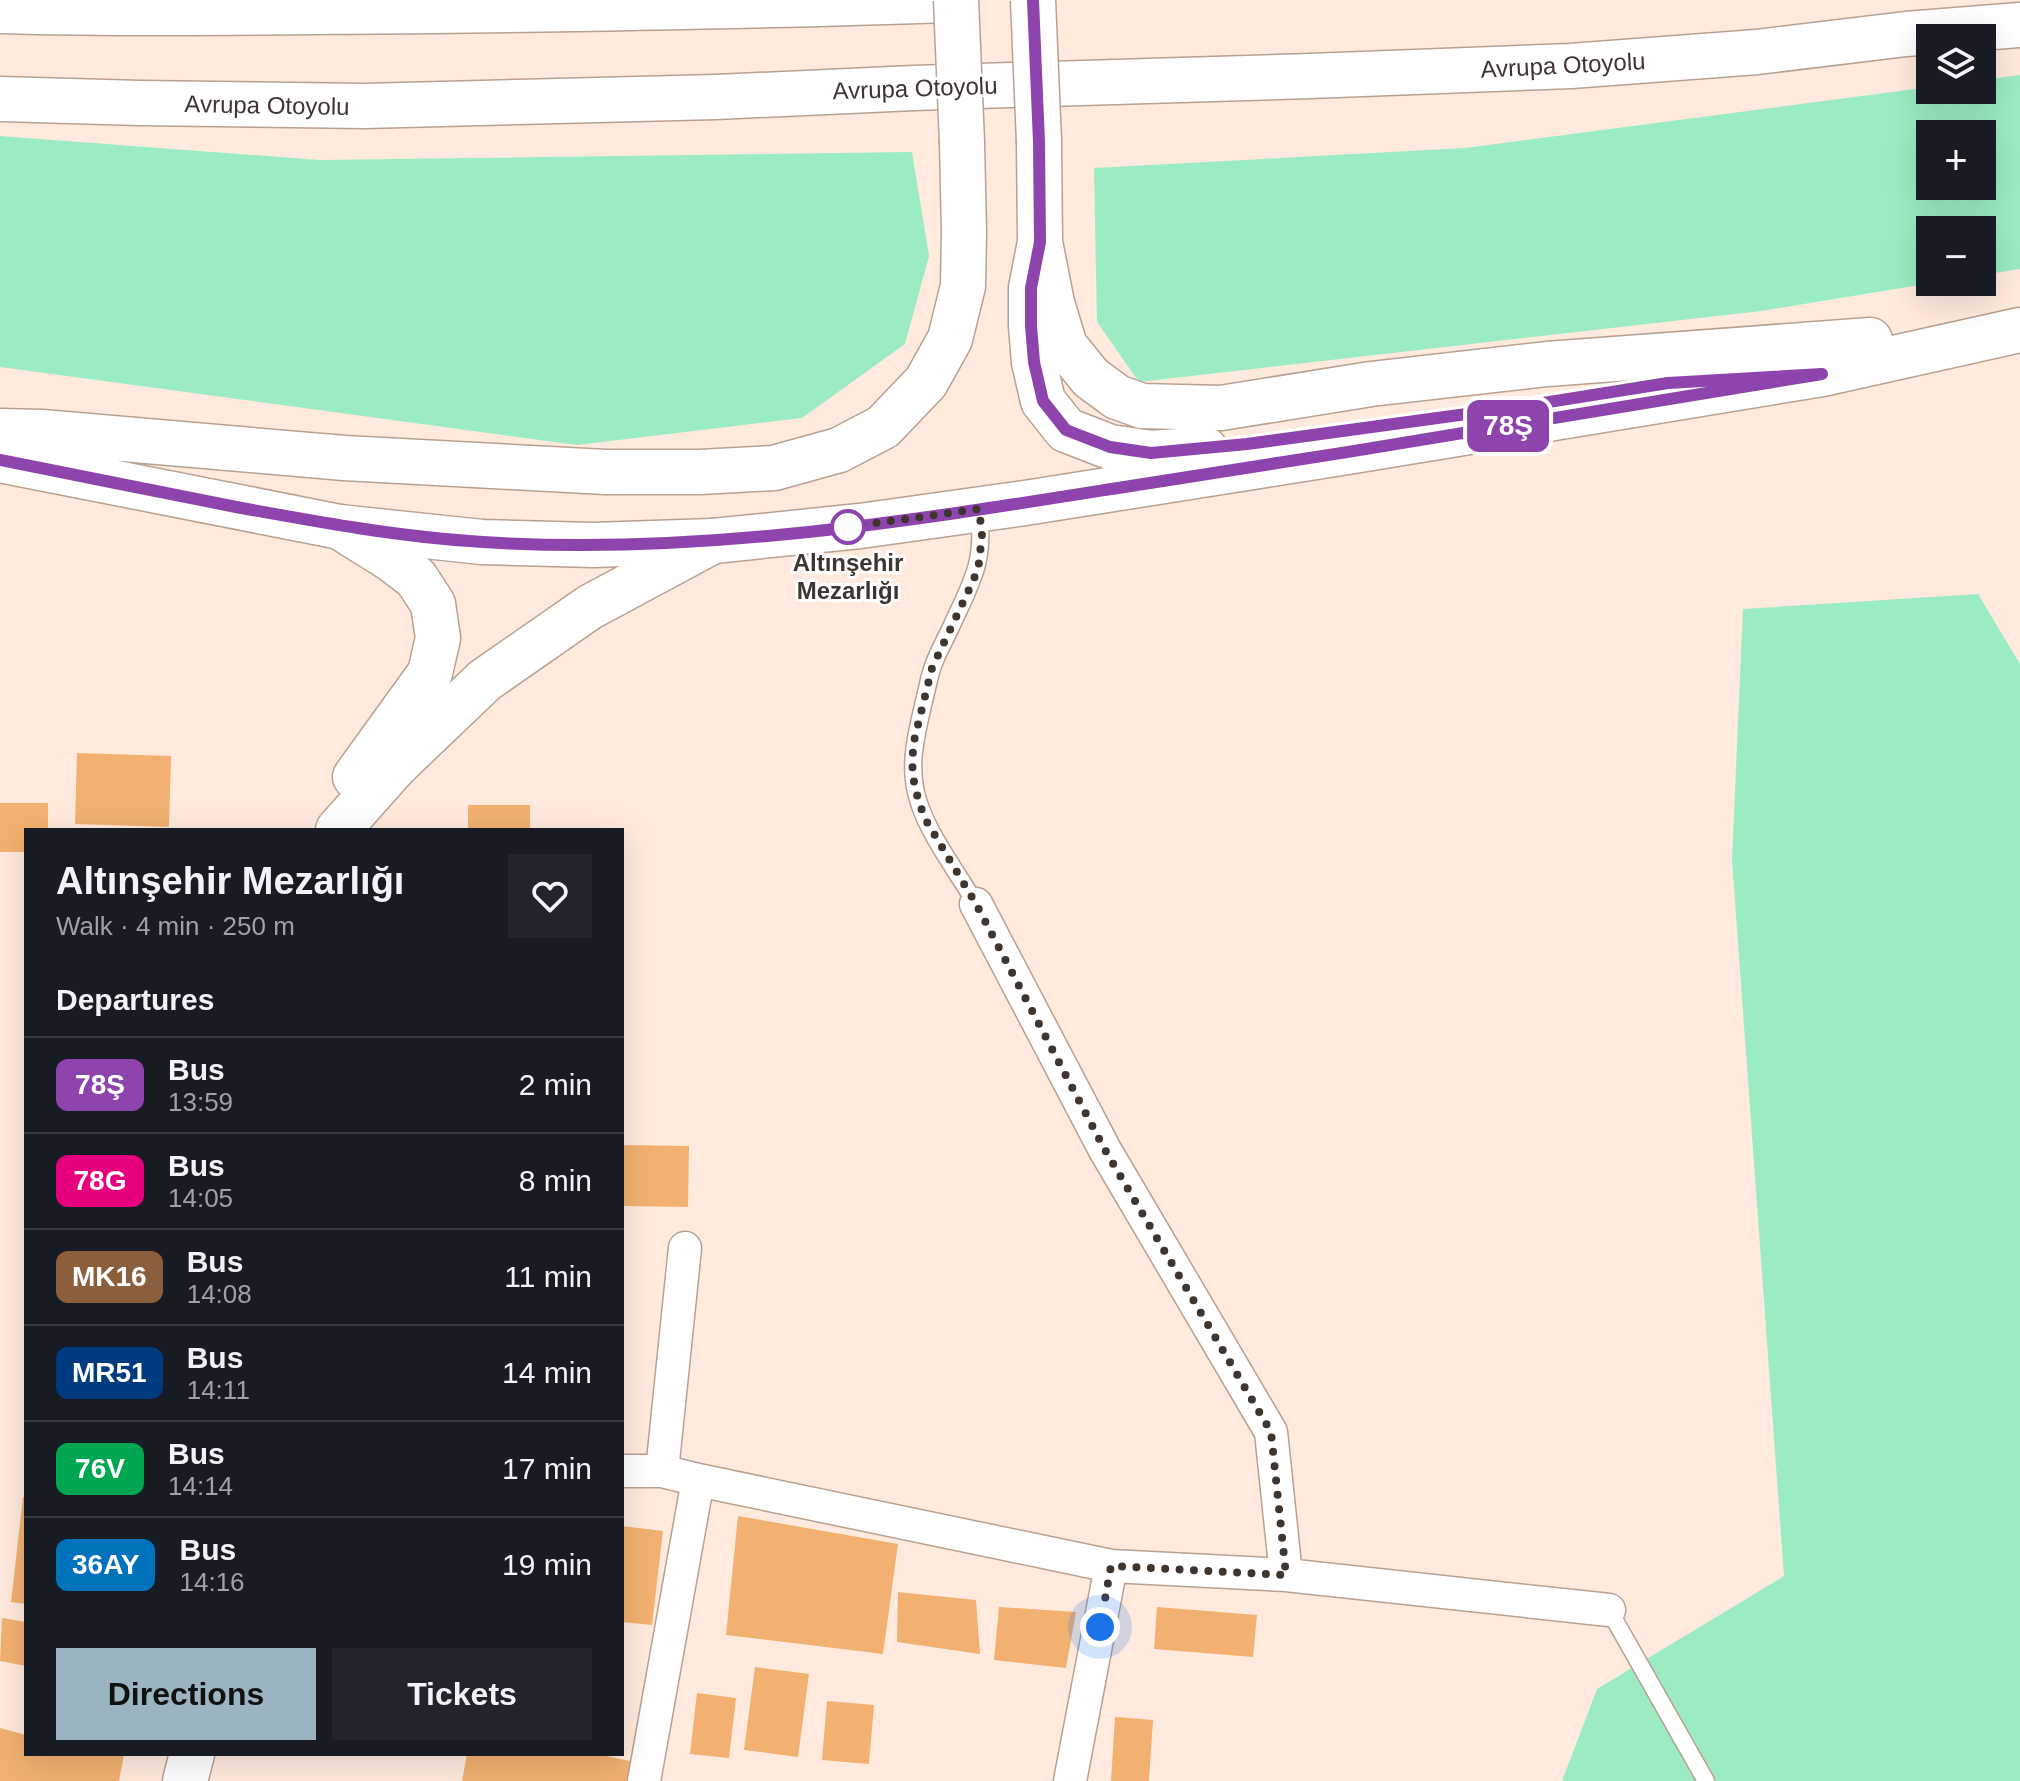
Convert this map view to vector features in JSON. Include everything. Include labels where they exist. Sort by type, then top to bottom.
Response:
[{"type":"main road","points":[[0,11],[448,11],[948,0]]},
{"type":"main road","points":[[0,431],[344,458],[605,472],[774,468],[839,450],[883,427],[926,382],[950,339],[963,286],[962,143],[956,0]]},
{"type":"main road","points":[[1033,0],[1040,242],[1052,303],[1065,346],[1091,378],[1117,397],[1142,406],[1221,408],[1371,384],[1547,364],[2018,330]]},
{"type":"main road","name":"Avrupa Otoyolu","points":[[0,99],[364,106],[1310,76],[1602,64],[1757,52],[1906,34],[2020,25]]},
{"type":"main road","points":[[1040,242],[1031,288],[1031,326],[1034,362],[1043,401],[1066,430],[1110,447],[1151,453],[1218,448],[1668,383],[1822,374]]},
{"type":"main road","points":[[0,460],[340,527],[482,542],[593,545],[713,541],[860,526],[1357,451],[1822,374],[2018,330]]},
{"type":"main road","points":[[328,828],[355,776],[430,673],[438,638],[433,604],[416,578],[340,527]]},
{"type":"main road","points":[[340,828],[395,766],[485,680],[590,607],[713,541]]},
{"type":"main road","points":[[185,1781],[191,1756]]},
{"type":"street","points":[[976,904],[1105,1150],[1271,1432],[1286,1575]]},
{"type":"street","points":[[662,1471],[685,1248]]},
{"type":"street","points":[[624,1471],[662,1471],[1111,1566],[1286,1575],[1609,1610]]},
{"type":"street","points":[[644,1781],[698,1480]]},
{"type":"street","points":[[1070,1781],[1111,1566]]},
{"type":"lane","points":[[976,904],[927,822],[919,803],[912,762],[914,741],[932,668],[979,563],[982,534],[979,509]]},
{"type":"lane","points":[[1609,1610],[1706,1781]]},
{"type":"green space","points":[[2020,75],[2020,269],[1996,273],[1996,216],[1916,216],[1916,286],[1761,311],[1139,382],[1097,322],[1094,168],[1465,148],[1916,89],[1916,104],[1996,104],[1996,78]]},
{"type":"green space","points":[[0,136],[320,160],[912,152],[929,256],[905,344],[802,418],[577,445],[0,367]]},
{"type":"green space","points":[[1978,594],[2020,664],[2020,1781],[1562,1781],[1597,1689],[1784,1576],[1732,860],[1743,609]]},
{"type":"building","points":[[77,753],[171,756],[169,827],[75,824]]},
{"type":"building","points":[[0,803],[48,803],[48,828],[24,828],[24,852],[0,852]]},
{"type":"building","points":[[468,805],[530,805],[530,828],[468,828]]},
{"type":"building","points":[[624,1145],[689,1146],[688,1207],[624,1206]]},
{"type":"building","points":[[23,1497],[24,1497],[24,1604],[11,1602]]},
{"type":"building","points":[[738,1516],[898,1544],[883,1654],[726,1635]]},
{"type":"building","points":[[624,1526],[663,1531],[652,1625],[624,1622]]},
{"type":"building","points":[[898,1592],[976,1600],[980,1654],[897,1642]]},
{"type":"building","points":[[999,1607],[1076,1612],[1066,1668],[994,1660]]},
{"type":"building","points":[[1157,1607],[1257,1615],[1253,1657],[1154,1649]]},
{"type":"building","points":[[2,1618],[24,1622],[24,1666],[0,1661]]},
{"type":"building","points":[[755,1667],[809,1674],[798,1757],[744,1750]]},
{"type":"building","points":[[697,1693],[736,1698],[729,1758],[690,1754]]},
{"type":"building","points":[[827,1701],[874,1705],[869,1764],[822,1760]]},
{"type":"building","points":[[1115,1717],[1153,1720],[1149,1781],[1111,1781]]},
{"type":"building","points":[[0,1728],[24,1734],[24,1756],[124,1756],[119,1781],[0,1781]]},
{"type":"building","points":[[467,1756],[606,1756],[639,1763],[635,1781],[462,1781]]},
{"type":"bus line","name":"78Ş","points":[[0,460],[340,527],[482,542],[593,545],[713,541],[860,526],[1025,503],[1822,374],[1668,383],[1218,448],[1151,453],[1110,447],[1066,430],[1043,401],[1034,362],[1031,326],[1031,288],[1040,242],[1033,0]]},
{"type":"place","name":"Altınşehir Mezarlığı","points":[[848,527]]},
{"type":"route","points":[[848,527],[979,509],[982,534],[979,563],[932,668],[914,741],[912,762],[919,803],[976,904],[1105,1150],[1271,1432],[1286,1575],[1111,1566],[1100,1627]]}]
